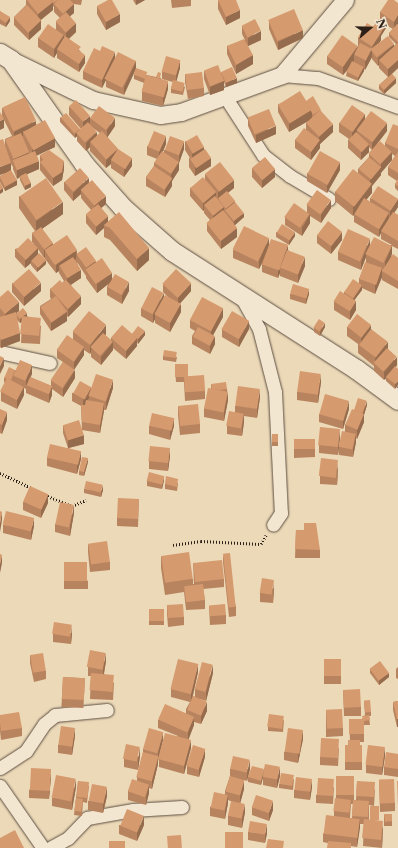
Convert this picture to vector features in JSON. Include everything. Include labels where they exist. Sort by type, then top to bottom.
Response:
[{"type":"main road","points":[[6,57],[84,164],[123,208],[172,251],[243,300],[356,369],[398,400]]},
{"type":"street","points":[[282,75],[345,0]]},
{"type":"street","points":[[6,57],[93,100],[135,111],[160,115],[182,112],[224,95],[282,75],[318,78],[398,107]]},
{"type":"street","points":[[224,95],[264,155],[290,176],[329,199]]},
{"type":"street","points":[[243,300],[260,329],[275,392],[281,513],[273,525]]},
{"type":"street","points":[[0,352],[50,363]]},
{"type":"street","points":[[0,768],[26,751],[44,724],[56,715],[107,710]]},
{"type":"street","points":[[0,786],[43,848]]},
{"type":"street","points":[[50,848],[68,838],[88,818],[133,810],[182,807]]},
{"type":"path","points":[[0,473],[37,491]]},
{"type":"path","points":[[42,494],[72,506],[86,500]]},
{"type":"path","points":[[173,545],[201,541],[261,544],[273,525]]},
{"type":"building","points":[[27,0],[51,0],[53,2],[38,14]]},
{"type":"building","points":[[58,0],[70,0],[74,4],[63,14],[54,4]]},
{"type":"building","points":[[108,0],[112,0],[120,14],[106,22],[97,6]]},
{"type":"building","points":[[218,0],[236,0],[240,10],[226,17]]},
{"type":"building","points":[[388,0],[394,0],[398,3],[398,15],[394,22],[380,12]]},
{"type":"building","points":[[27,5],[41,20],[28,33],[14,17]]},
{"type":"building","points":[[294,9],[303,30],[277,41],[268,20]]},
{"type":"building","points":[[0,11],[10,17],[6,23],[0,19]]},
{"type":"building","points":[[66,12],[76,23],[66,33],[56,21]]},
{"type":"building","points":[[255,19],[261,31],[248,37],[242,26]]},
{"type":"building","points":[[378,19],[386,24],[380,34],[381,32],[373,27]]},
{"type":"building","points":[[367,23],[381,32],[372,47],[358,37]]},
{"type":"building","points":[[48,24],[64,35],[54,49],[38,38]]},
{"type":"building","points":[[397,24],[398,25],[398,42],[389,33]]},
{"type":"building","points":[[342,35],[358,46],[343,67],[327,56]]},
{"type":"building","points":[[65,36],[81,47],[78,50],[85,55],[79,64],[57,49]]},
{"type":"building","points":[[388,36],[394,44],[376,57],[370,49]]},
{"type":"building","points":[[244,39],[253,55],[236,65],[227,46]]},
{"type":"building","points":[[360,43],[372,49],[366,60],[354,55]]},
{"type":"building","points":[[398,43],[398,60],[388,69],[379,60]]},
{"type":"building","points":[[102,46],[115,52],[102,80],[83,71],[94,48],[100,51]]},
{"type":"building","points":[[118,52],[136,61],[122,88],[104,79]]},
{"type":"building","points":[[166,56],[180,60],[176,76],[162,71]]},
{"type":"building","points":[[352,61],[364,67],[358,78],[347,72]]},
{"type":"building","points":[[218,65],[224,81],[210,86],[204,70]]},
{"type":"building","points":[[232,67],[237,78],[226,83],[221,72]]},
{"type":"building","points":[[136,68],[147,72],[145,79],[134,75]]},
{"type":"building","points":[[158,72],[161,73],[160,78],[156,77]]},
{"type":"building","points":[[202,72],[204,88],[187,90],[185,74]]},
{"type":"building","points":[[392,74],[396,78],[384,90],[379,85]]},
{"type":"building","points":[[146,75],[168,81],[164,97],[142,91]]},
{"type":"building","points":[[173,80],[185,83],[182,92],[171,89]]},
{"type":"building","points":[[300,91],[312,110],[290,123],[278,105]]},
{"type":"building","points":[[313,96],[321,110],[313,115],[306,101]]},
{"type":"building","points":[[25,97],[36,121],[13,131],[2,108]]},
{"type":"building","points":[[76,100],[90,116],[83,122],[69,106]]},
{"type":"building","points":[[352,105],[365,114],[352,132],[339,123]]},
{"type":"building","points":[[99,106],[115,118],[106,130],[90,118]]},
{"type":"building","points":[[269,109],[276,126],[254,134],[248,118]]},
{"type":"building","points":[[320,110],[333,124],[319,137],[306,123]]},
{"type":"building","points":[[371,111],[387,123],[373,142],[357,130]]},
{"type":"building","points":[[0,112],[4,119],[0,121]]},
{"type":"building","points":[[66,113],[80,129],[74,133],[61,118]]},
{"type":"building","points":[[45,120],[55,138],[33,150],[23,132]]},
{"type":"building","points":[[88,122],[97,132],[85,142],[76,133]]},
{"type":"building","points":[[393,124],[398,126],[398,149],[385,143]]},
{"type":"building","points":[[304,128],[320,140],[311,152],[295,140]]},
{"type":"building","points":[[102,131],[118,149],[106,160],[90,142]]},
{"type":"building","points":[[154,131],[166,136],[159,152],[147,147]]},
{"type":"building","points":[[356,132],[369,144],[362,152],[348,140]]},
{"type":"building","points":[[21,133],[29,152],[14,159],[5,140]]},
{"type":"building","points":[[197,135],[204,147],[193,154],[186,142]]},
{"type":"building","points":[[170,136],[184,141],[179,155],[165,150]]},
{"type":"building","points":[[3,139],[11,163],[0,167],[0,140]]},
{"type":"building","points":[[380,141],[392,152],[380,164],[368,153]]},
{"type":"building","points":[[118,149],[132,158],[125,169],[111,160]]},
{"type":"building","points":[[205,149],[211,158],[196,168],[190,159]]},
{"type":"building","points":[[49,150],[64,161],[62,172],[53,178],[40,162],[43,160],[40,155]]},
{"type":"building","points":[[35,151],[39,161],[17,170],[13,160]]},
{"type":"building","points":[[162,151],[179,162],[171,174],[154,163]]},
{"type":"building","points":[[320,151],[340,162],[328,185],[307,174]]},
{"type":"building","points":[[398,152],[398,173],[388,167]]},
{"type":"building","points":[[265,157],[275,169],[262,180],[252,168]]},
{"type":"building","points":[[369,157],[381,167],[371,180],[359,169]]},
{"type":"building","points":[[220,162],[234,180],[219,192],[205,174]]},
{"type":"building","points":[[154,166],[172,178],[164,190],[146,178]]},
{"type":"building","points":[[80,168],[89,178],[73,192],[64,182]]},
{"type":"building","points":[[353,169],[372,184],[354,207],[335,192]]},
{"type":"building","points":[[11,170],[17,180],[5,187],[0,176]]},
{"type":"building","points":[[26,173],[31,183],[25,186],[20,176]]},
{"type":"building","points":[[203,177],[216,192],[203,203],[190,188]]},
{"type":"building","points":[[46,178],[63,202],[36,220],[20,196]]},
{"type":"building","points":[[398,179],[398,186],[395,184]]},
{"type":"building","points":[[92,180],[106,196],[94,206],[81,190]]},
{"type":"building","points":[[0,182],[3,188],[0,190]]},
{"type":"building","points":[[378,186],[398,199],[391,211],[370,198]]},
{"type":"building","points":[[317,190],[331,200],[320,215],[306,205]]},
{"type":"building","points":[[227,191],[235,201],[226,209],[218,199]]},
{"type":"building","points":[[215,196],[224,207],[213,216],[204,205]]},
{"type":"building","points":[[364,198],[389,213],[379,229],[354,214]]},
{"type":"building","points":[[235,202],[244,213],[234,221],[225,210]]},
{"type":"building","points":[[294,203],[310,214],[300,228],[284,217]]},
{"type":"building","points":[[98,204],[108,216],[96,227],[86,214]]},
{"type":"building","points":[[223,210],[237,228],[221,241],[206,223]]},
{"type":"building","points":[[119,212],[149,248],[137,259],[110,228],[104,225]]},
{"type":"building","points":[[393,212],[398,215],[398,241],[381,231]]},
{"type":"building","points":[[328,221],[342,232],[331,246],[317,235]]},
{"type":"building","points":[[282,224],[295,232],[289,240],[277,232]]},
{"type":"building","points":[[244,226],[269,238],[258,262],[233,249]]},
{"type":"building","points":[[41,227],[53,243],[44,250],[32,234]]},
{"type":"building","points":[[348,229],[370,239],[360,262],[338,252]]},
{"type":"building","points":[[67,235],[77,250],[55,265],[45,250]]},
{"type":"building","points":[[374,237],[392,246],[383,263],[365,254]]},
{"type":"building","points":[[28,238],[38,248],[26,260],[16,250]]},
{"type":"building","points":[[271,239],[288,245],[279,270],[262,265]]},
{"type":"building","points":[[86,247],[96,261],[86,268],[76,254]]},
{"type":"building","points":[[287,250],[305,257],[298,275],[280,268]]},
{"type":"building","points":[[39,253],[46,260],[38,268],[31,261]]},
{"type":"building","points":[[393,254],[398,258],[398,281],[382,271]]},
{"type":"building","points":[[73,257],[81,270],[67,278],[59,265]]},
{"type":"building","points":[[102,258],[112,273],[95,284],[85,269]]},
{"type":"building","points":[[365,262],[382,268],[376,285],[359,279]]},
{"type":"building","points":[[29,269],[41,283],[24,297],[12,283]]},
{"type":"building","points":[[176,269],[191,283],[178,298],[162,284]]},
{"type":"building","points":[[115,274],[129,282],[121,295],[108,287]]},
{"type":"building","points":[[353,279],[362,285],[353,298],[344,292]]},
{"type":"building","points":[[60,280],[62,283],[66,280],[81,296],[68,309],[50,289]]},
{"type":"building","points":[[293,284],[309,289],[306,299],[290,294]]},
{"type":"building","points":[[152,287],[164,293],[153,314],[141,308]]},
{"type":"building","points":[[8,290],[19,302],[5,314],[0,308],[0,297]]},
{"type":"building","points":[[340,291],[356,301],[350,311],[334,301]]},
{"type":"building","points":[[165,295],[181,304],[170,323],[154,314]]},
{"type":"building","points":[[56,296],[67,312],[51,322],[40,307]]},
{"type":"building","points":[[202,297],[223,308],[211,331],[190,320]]},
{"type":"building","points":[[23,308],[27,313],[20,319],[16,314]]},
{"type":"building","points":[[89,311],[106,325],[90,345],[73,331]]},
{"type":"building","points":[[232,311],[249,321],[239,339],[222,329]]},
{"type":"building","points":[[16,312],[20,333],[1,340],[0,317]]},
{"type":"building","points":[[357,314],[371,325],[361,338],[347,327]]},
{"type":"building","points":[[22,316],[41,318],[39,336],[20,334]]},
{"type":"building","points":[[319,319],[325,323],[319,331],[313,327]]},
{"type":"building","points":[[122,325],[137,338],[126,351],[111,338]]},
{"type":"building","points":[[138,326],[145,331],[138,339],[132,334]]},
{"type":"building","points":[[198,327],[215,336],[210,346],[193,337]]},
{"type":"building","points":[[371,329],[388,342],[376,358],[359,345]]},
{"type":"building","points":[[103,333],[113,342],[100,356],[90,347]]},
{"type":"building","points":[[67,335],[84,347],[74,362],[57,350]]},
{"type":"building","points":[[387,348],[397,357],[383,372],[374,363]]},
{"type":"building","points":[[164,350],[177,352],[176,358],[163,356]]},
{"type":"building","points":[[0,356],[4,358],[0,366]]},
{"type":"building","points":[[20,360],[32,365],[25,381],[13,376]]},
{"type":"building","points":[[63,362],[75,370],[62,388],[51,380]]},
{"type":"building","points":[[175,364],[188,364],[188,377],[175,377]]},
{"type":"building","points":[[395,366],[398,369],[398,381],[395,384],[386,377]]},
{"type":"building","points":[[9,367],[15,370],[11,380],[4,378]]},
{"type":"building","points":[[300,371],[321,374],[318,395],[297,392]]},
{"type":"building","points":[[96,374],[113,380],[106,402],[89,396]]},
{"type":"building","points":[[204,375],[205,391],[185,392],[184,376]]},
{"type":"building","points":[[30,377],[52,386],[49,394],[27,385]]},
{"type":"building","points":[[7,378],[24,387],[17,400],[0,391]]},
{"type":"building","points":[[80,381],[91,387],[85,400],[73,393]]},
{"type":"building","points":[[226,382],[227,389],[212,389],[211,384]]},
{"type":"building","points":[[238,386],[260,389],[257,409],[235,406]]},
{"type":"building","points":[[208,388],[228,392],[224,412],[204,409]]},
{"type":"building","points":[[325,394],[349,401],[343,421],[319,414]]},
{"type":"building","points":[[358,398],[367,401],[363,413],[354,410]]},
{"type":"building","points":[[86,400],[104,403],[100,425],[82,422],[81,405],[85,405]]},
{"type":"building","points":[[198,404],[200,424],[180,426],[178,406]]},
{"type":"building","points":[[0,409],[7,412],[2,425],[0,424]]},
{"type":"building","points":[[352,409],[364,414],[357,430],[345,425]]},
{"type":"building","points":[[229,411],[244,414],[241,429],[226,426]]},
{"type":"building","points":[[152,413],[174,418],[171,431],[149,426]]},
{"type":"building","points":[[79,420],[84,435],[68,440],[63,425]]},
{"type":"building","points":[[320,427],[340,429],[338,447],[318,445]]},
{"type":"building","points":[[342,431],[356,434],[352,450],[339,447]]},
{"type":"building","points":[[272,434],[278,434],[278,442],[272,442]]},
{"type":"building","points":[[294,439],[315,439],[315,449],[294,449]]},
{"type":"building","points":[[50,444],[81,451],[78,465],[47,458]]},
{"type":"building","points":[[150,446],[170,448],[168,463],[148,461]]},
{"type":"building","points":[[82,457],[88,458],[84,472],[79,471]]},
{"type":"building","points":[[321,458],[338,460],[336,478],[319,476]]},
{"type":"building","points":[[149,472],[164,476],[162,485],[147,481]]},
{"type":"building","points":[[166,476],[178,479],[177,487],[165,484]]},
{"type":"building","points":[[86,481],[103,485],[101,493],[84,489]]},
{"type":"building","points":[[30,486],[48,494],[41,510],[23,502]]},
{"type":"building","points":[[118,498],[139,499],[138,519],[117,518]]},
{"type":"building","points":[[60,502],[74,505],[69,527],[55,524]]},
{"type":"building","points":[[0,511],[2,512],[0,523]]},
{"type":"building","points":[[6,511],[34,518],[31,532],[3,525]]},
{"type":"building","points":[[304,523],[316,523],[320,550],[295,549],[296,530],[304,530]]},
{"type":"building","points":[[107,541],[110,562],[91,564],[88,544]]},
{"type":"building","points":[[189,552],[193,579],[165,583],[161,556]]},
{"type":"building","points":[[230,553],[236,607],[229,607],[223,554]]},
{"type":"building","points":[[222,560],[224,579],[195,582],[193,563]]},
{"type":"building","points":[[64,562],[87,562],[87,581],[64,581]]},
{"type":"building","points":[[262,578],[274,580],[272,595],[260,593]]},
{"type":"building","points":[[203,584],[205,600],[186,602],[184,586]]},
{"type":"building","points":[[183,604],[184,617],[168,618],[167,605]]},
{"type":"building","points":[[225,604],[226,615],[210,616],[209,605]]},
{"type":"building","points":[[149,609],[164,609],[164,621],[149,621]]},
{"type":"building","points":[[54,622],[72,625],[70,637],[52,634]]},
{"type":"building","points":[[90,650],[106,653],[102,670],[87,667]]},
{"type":"building","points":[[43,653],[46,671],[33,673],[30,655]]},
{"type":"building","points":[[178,659],[198,664],[191,694],[171,689]]},
{"type":"building","points":[[324,659],[341,659],[341,676],[324,676]]},
{"type":"building","points":[[380,661],[389,673],[379,681],[370,669]]},
{"type":"building","points":[[202,662],[213,665],[205,692],[195,689]]},
{"type":"building","points":[[91,673],[114,675],[112,692],[90,690]]},
{"type":"building","points":[[63,677],[85,678],[84,700],[62,699]]},
{"type":"building","points":[[360,689],[361,707],[344,708],[343,690]]},
{"type":"building","points":[[193,696],[207,702],[201,716],[187,710]]},
{"type":"building","points":[[370,700],[371,712],[365,712],[364,701]]},
{"type":"building","points":[[398,701],[398,719],[397,719],[393,702]]},
{"type":"building","points":[[165,704],[194,717],[187,733],[158,720]]},
{"type":"building","points":[[342,709],[343,728],[327,729],[326,710]]},
{"type":"building","points":[[19,712],[22,728],[1,731],[0,715]]},
{"type":"building","points":[[269,714],[284,716],[282,729],[267,727]]},
{"type":"building","points":[[369,715],[370,720],[364,721],[362,716]]},
{"type":"building","points":[[349,719],[364,719],[364,734],[349,734]]},
{"type":"building","points":[[61,726],[75,728],[72,747],[58,745]]},
{"type":"building","points":[[149,728],[163,732],[157,753],[143,749]]},
{"type":"building","points":[[288,728],[303,730],[300,754],[285,752]]},
{"type":"building","points":[[165,733],[191,740],[184,766],[158,759]]},
{"type":"building","points":[[321,738],[339,739],[338,758],[320,757]]},
{"type":"building","points":[[348,740],[360,740],[360,745],[348,745]]},
{"type":"building","points":[[126,744],[140,747],[137,762],[123,759]]},
{"type":"building","points":[[193,745],[205,749],[199,770],[186,766]]},
{"type":"building","points":[[345,745],[362,745],[362,762],[345,762]]},
{"type":"building","points":[[368,745],[385,747],[382,767],[366,765]]},
{"type":"building","points":[[143,752],[158,756],[152,781],[136,777]]},
{"type":"building","points":[[386,752],[398,754],[398,769],[384,767]]},
{"type":"building","points":[[233,756],[250,760],[247,772],[230,769]]},
{"type":"building","points":[[265,764],[280,767],[277,780],[263,777]]},
{"type":"building","points":[[252,766],[264,769],[261,781],[248,777]]},
{"type":"building","points":[[31,768],[51,769],[50,791],[30,790]]},
{"type":"building","points":[[281,773],[294,775],[292,786],[279,784]]},
{"type":"building","points":[[56,775],[76,779],[71,801],[52,798]]},
{"type":"building","points":[[230,776],[244,780],[240,796],[226,791]]},
{"type":"building","points":[[336,776],[354,776],[354,795],[336,795]]},
{"type":"building","points":[[296,777],[312,779],[310,792],[294,790]]},
{"type":"building","points":[[318,778],[334,779],[333,796],[317,795]]},
{"type":"building","points":[[132,779],[149,785],[145,797],[128,791]]},
{"type":"building","points":[[394,779],[395,803],[380,804],[379,780]]},
{"type":"building","points":[[78,781],[89,782],[88,798],[77,797]]},
{"type":"building","points":[[357,781],[375,782],[374,797],[356,796]]},
{"type":"building","points":[[397,781],[398,781],[398,807]]},
{"type":"building","points":[[92,784],[107,787],[103,804],[89,801]]},
{"type":"building","points":[[214,792],[228,795],[224,811],[211,808]]},
{"type":"building","points":[[256,795],[273,801],[269,813],[252,807]]},
{"type":"building","points":[[76,798],[83,799],[81,812],[74,811]]},
{"type":"building","points":[[335,798],[351,800],[349,813],[333,811]]},
{"type":"building","points":[[353,800],[369,801],[368,817],[352,816]]},
{"type":"building","points":[[231,801],[245,804],[242,819],[228,816]]},
{"type":"building","points":[[370,806],[379,806],[379,820],[370,820]]},
{"type":"building","points":[[127,809],[144,816],[137,832],[120,826]]},
{"type":"building","points":[[384,814],[392,814],[392,821],[385,822]]},
{"type":"building","points":[[326,815],[360,819],[357,838],[324,834]]},
{"type":"building","points":[[364,819],[383,821],[381,840],[362,838]]},
{"type":"building","points":[[250,821],[267,824],[265,835],[248,832]]},
{"type":"building","points":[[15,830],[24,848],[0,848],[0,838]]},
{"type":"building","points":[[225,832],[243,832],[243,848],[225,848]]},
{"type":"building","points":[[181,835],[182,848],[168,848],[167,836]]},
{"type":"building","points":[[268,839],[284,841],[283,848],[266,848]]},
{"type":"building","points":[[109,841],[125,841],[125,848],[109,848]]},
{"type":"building","points":[[328,841],[351,843],[351,848],[327,848]]}]
